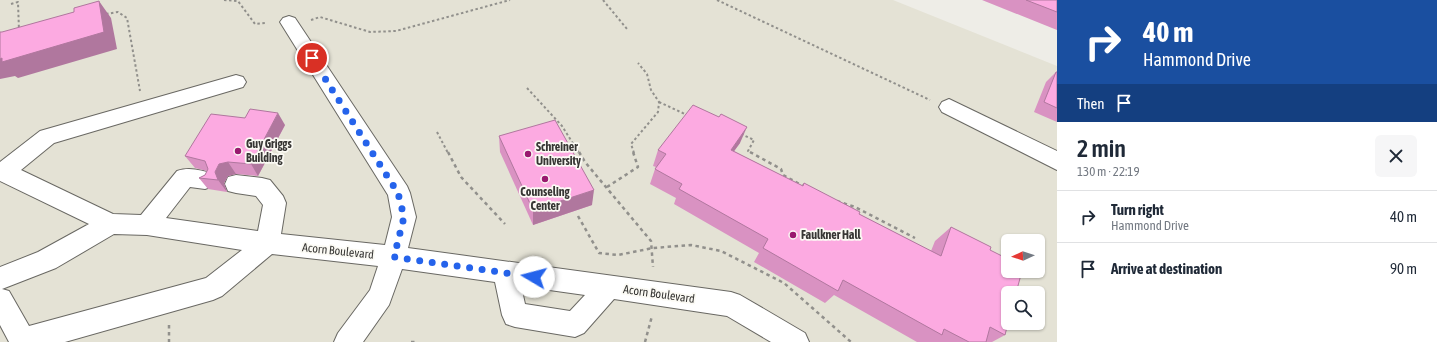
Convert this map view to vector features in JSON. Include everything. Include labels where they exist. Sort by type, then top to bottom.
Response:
[{"type":"street","points":[[299,21],[398,193],[404,217],[394,257],[380,297],[346,342]]},
{"type":"street","points":[[2,172],[47,137],[236,82]]},
{"type":"street","points":[[949,107],[1057,161]]},
{"type":"street","name":"Acorn Boulevard","points":[[2,172],[111,224],[147,225],[268,244],[394,257],[731,304],[796,342]]},
{"type":"street","points":[[147,225],[185,177],[205,180]]},
{"type":"street","points":[[0,300],[24,341],[213,288],[268,244],[275,203],[262,187],[236,184]]},
{"type":"street","points":[[0,278],[47,260],[111,224]]},
{"type":"street","points":[[505,273],[515,315],[575,324],[609,287]]},
{"type":"path","points":[[224,0],[238,1],[255,24],[266,23]]},
{"type":"path","points":[[299,21],[320,18],[370,32],[396,31],[510,0]]},
{"type":"path","points":[[603,0],[627,29]]},
{"type":"path","points":[[717,0],[925,98],[949,107]]},
{"type":"path","points":[[11,4],[18,2],[19,32]]},
{"type":"path","points":[[103,14],[118,12],[127,18],[143,109]]},
{"type":"path","points":[[638,63],[647,74],[652,90],[659,102],[693,118]]},
{"type":"path","points":[[527,88],[562,126],[585,162],[651,241],[653,248],[653,267]]},
{"type":"path","points":[[607,187],[638,167],[631,144],[658,112],[659,102]]},
{"type":"path","points":[[437,132],[461,177],[505,224]]},
{"type":"path","points":[[739,133],[754,140],[748,151],[781,169],[783,176],[810,190]]},
{"type":"path","points":[[835,200],[855,207],[915,238]]},
{"type":"path","points":[[578,216],[599,253],[618,255],[653,248],[691,245],[721,251],[784,283],[851,342]]},
{"type":"path","points":[[645,342],[645,334],[652,321],[652,308]]},
{"type":"shaded area","name":"Schreiner University","points":[[0,0],[893,0],[1057,66],[1057,342],[0,342]]},
{"type":"building","points":[[1026,0],[1057,0],[1057,12]]},
{"type":"building","points":[[99,1],[104,32],[2,62],[2,58],[0,59],[0,32],[74,12],[74,8]]},
{"type":"building","points":[[1057,72],[1057,108],[1044,102]]},
{"type":"building","name":"Faulkner Hall","points":[[693,105],[719,117],[721,114],[747,127],[731,150],[803,186],[804,183],[860,212],[859,214],[941,256],[951,227],[991,247],[990,250],[1001,256],[1001,278],[1020,278],[1018,286],[1001,286],[1001,330],[1006,330],[1005,335],[990,327],[986,342],[969,342],[944,329],[942,335],[843,280],[838,291],[763,248],[768,239],[679,189],[682,184],[655,169],[666,154],[658,150]]},
{"type":"building","points":[[250,109],[278,113],[251,164],[228,162],[219,164],[215,172],[218,180],[199,178],[205,175],[208,169],[205,161],[185,156],[211,114],[245,118]]},
{"type":"building","name":"Counseling Center","points":[[555,120],[594,190],[533,210],[499,136]]},
{"type":"place","name":"Guy Griggs Building","points":[[238,151]]},
{"type":"place","name":"Schreiner University","points":[[528,154]]},
{"type":"place","name":"Counseling Center","points":[[545,179]]},
{"type":"place","name":"Faulkner Hall","points":[[793,235]]},
{"type":"route","points":[[312,58],[398,193],[404,217],[394,257],[534,277]]}]
